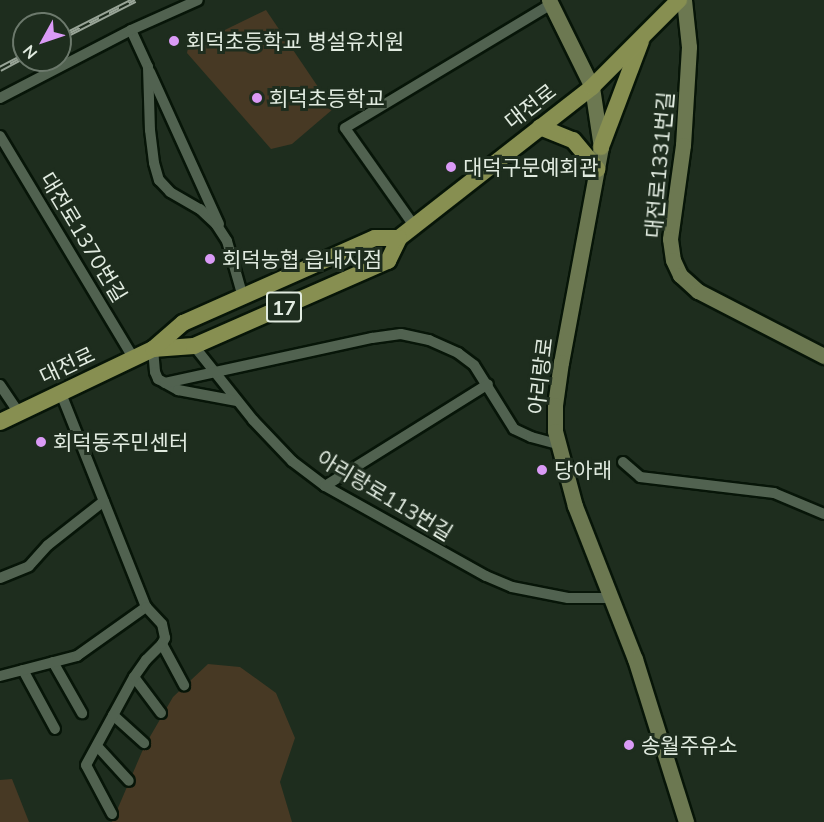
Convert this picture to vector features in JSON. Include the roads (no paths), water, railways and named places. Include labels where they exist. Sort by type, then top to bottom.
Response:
[{"type":"main road","name":"대전로","points":[[153,349],[194,346],[388,261],[399,238],[592,87],[682,0]]},
{"type":"main road","name":"대전로1331번길","points":[[682,0],[689,47],[683,145],[670,239],[673,260],[680,275],[698,291],[824,356]]},
{"type":"main road","name":"아리랑로","points":[[550,2],[592,87],[601,147],[555,405],[558,444],[575,507],[635,658],[686,822]]},
{"type":"main road","points":[[601,147],[642,37]]},
{"type":"main road","points":[[540,127],[573,140],[597,169]]},
{"type":"main road","name":"대전로","points":[[0,422],[153,349],[183,323],[375,238],[399,238]]},
{"type":"street","points":[[0,98],[131,30],[198,0]]},
{"type":"street","points":[[415,226],[345,128],[550,2]]},
{"type":"street","points":[[131,30],[227,241],[243,297]]},
{"type":"street","points":[[148,67],[150,130],[154,163],[159,180],[170,192],[200,208],[227,241]]},
{"type":"street","name":"대전로1370번길","points":[[0,136],[134,359]]},
{"type":"street","points":[[165,383],[372,338],[401,334],[429,340],[459,353],[474,365],[488,384],[514,429],[531,437],[558,444]]},
{"type":"street","name":"아리랑로113번길","points":[[194,346],[237,401],[292,461],[325,486],[486,576],[512,587],[568,598],[611,598]]},
{"type":"street","points":[[153,349],[155,372],[158,379],[178,390],[237,401]]},
{"type":"street","points":[[325,486],[488,384]]},
{"type":"street","points":[[0,385],[18,412]]},
{"type":"street","points":[[60,393],[146,607],[162,624],[165,638],[134,677],[87,765],[112,814]]},
{"type":"street","points":[[623,462],[640,477],[774,493],[824,514]]},
{"type":"street","points":[[0,578],[29,566],[48,545],[104,501]]},
{"type":"street","points":[[0,676],[77,656],[146,607]]},
{"type":"street","points":[[162,644],[184,686]]},
{"type":"street","points":[[54,662],[82,713]]},
{"type":"street","points":[[23,670],[55,729]]},
{"type":"street","points":[[134,677],[161,713]]},
{"type":"street","points":[[113,716],[144,743]]},
{"type":"street","points":[[97,746],[129,781]]},
{"type":"railway","points":[[72,32],[135,0]]},
{"type":"railway","points":[[0,69],[12,62]]},
{"type":"place","name":"회덕초등학교 병설유치원","points":[[174,41]]},
{"type":"place","name":"회덕초등학교","points":[[257,98]]},
{"type":"place","name":"대덕구문예회관","points":[[451,167]]},
{"type":"place","name":"회덕농협 읍내지점","points":[[210,259]]},
{"type":"place","name":"회덕동주민센터","points":[[41,442]]},
{"type":"place","name":"당아래","points":[[542,470]]},
{"type":"place","name":"송월주유소","points":[[629,745]]}]
